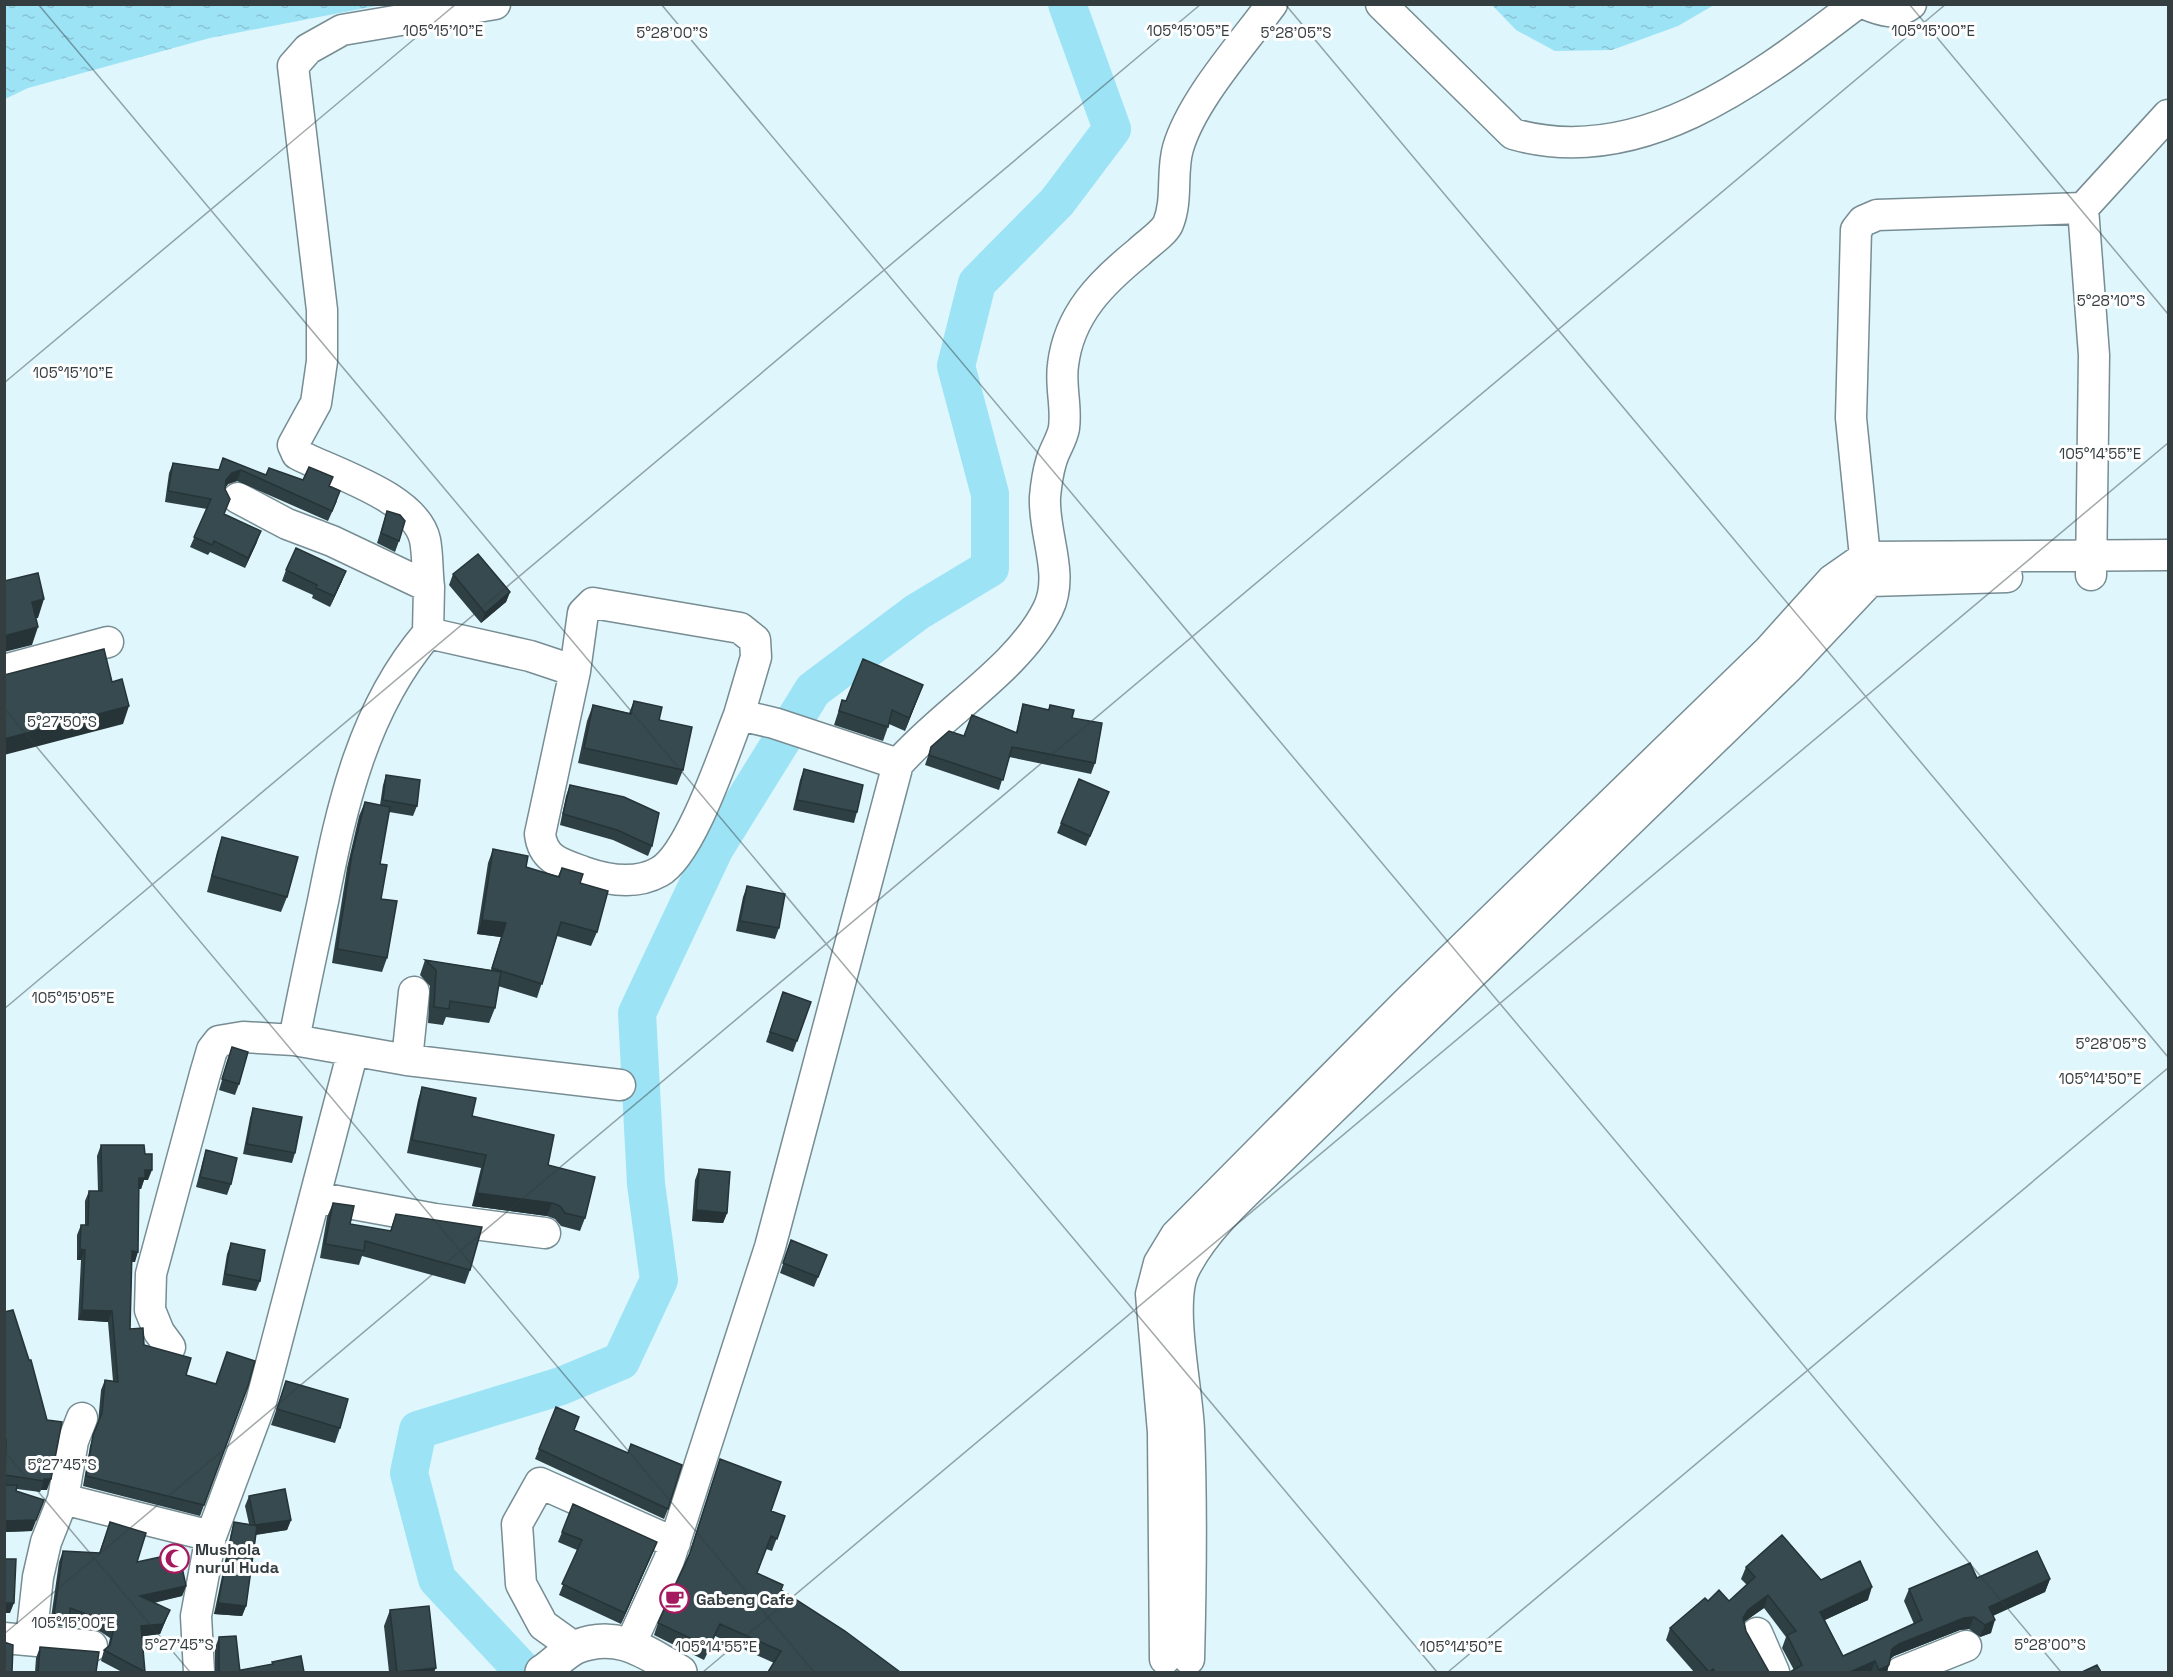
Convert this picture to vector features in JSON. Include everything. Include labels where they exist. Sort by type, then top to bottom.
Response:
[{"type":"main road","points":[[558,1660],[598,1642],[631,1643],[680,1672]]},
{"type":"street","points":[[294,1040],[333,847],[348,788],[368,731],[389,690],[408,657],[428,633],[431,607],[425,539],[414,516],[356,480],[297,453],[292,445],[316,403],[322,361],[322,310],[293,66],[308,49],[342,30],[495,4]]},
{"type":"street","points":[[631,1643],[675,1543],[770,1247],[815,1071],[878,844],[897,764],[917,742],[1012,658],[1034,634],[1049,606],[1055,574],[1045,498],[1051,462],[1063,431],[1065,415],[1063,364],[1072,331],[1087,300],[1106,279],[1167,225],[1178,149],[1190,117],[1272,4]]},
{"type":"street","points":[[1381,4],[1513,134],[1583,144],[1633,135],[1711,104],[1769,71],[1856,4]]},
{"type":"street","points":[[1865,4],[1885,12],[1901,12],[1911,4]]},
{"type":"street","points":[[1867,569],[1851,418],[1856,230],[1863,220],[1877,215],[2083,208],[2169,115]]},
{"type":"street","points":[[2083,208],[2094,355],[2090,566]]},
{"type":"street","points":[[238,498],[287,524],[332,541],[429,587]]},
{"type":"street","points":[[1177,1666],[1176,1430],[1151,1294],[1159,1263],[1176,1235],[1416,1011],[1779,659],[1832,580],[1867,569],[2090,566],[2169,555]]},
{"type":"street","points":[[2090,566],[2169,576]]},
{"type":"street","points":[[593,603],[740,628],[754,640],[756,657],[738,715],[697,819],[671,863],[659,872],[638,879],[605,879],[557,862],[541,845],[540,834],[575,671],[583,613],[593,603]]},
{"type":"street","points":[[428,633],[530,656],[575,671]]},
{"type":"street","points":[[4,670],[108,642]]},
{"type":"street","points":[[738,715],[774,723],[897,764]]},
{"type":"street","points":[[407,1060],[414,992]]},
{"type":"street","points":[[170,1347],[159,1332],[150,1310],[151,1274],[212,1050],[219,1041],[231,1037],[294,1040],[407,1060],[620,1085]]},
{"type":"street","points":[[199,1672],[196,1616],[212,1536],[261,1402],[353,1052]]},
{"type":"street","points":[[315,1197],[435,1219],[545,1233]]},
{"type":"street","points":[[82,1418],[73,1441],[63,1499],[46,1542],[38,1577],[18,1639],[92,1646]]},
{"type":"street","points":[[558,1660],[543,1625],[521,1584],[518,1524],[540,1483],[675,1543]]},
{"type":"street","points":[[63,1499],[212,1536]]},
{"type":"street","points":[[1757,1633],[1774,1672]]},
{"type":"street","points":[[1901,1672],[1966,1646]]},
{"type":"water","points":[[4,5],[381,5],[210,38],[28,88],[5,99]]},
{"type":"water","points":[[1492,5],[1714,5],[1678,26],[1612,50],[1555,51],[1516,30]]},
{"type":"building","points":[[223,458],[266,475],[269,468],[303,480],[309,467],[333,477],[329,486],[340,491],[332,511],[241,470],[232,473],[226,480],[225,489],[230,499],[224,514],[261,531],[248,558],[214,541],[212,545],[194,537],[211,499],[168,491],[173,463],[219,470]]},
{"type":"building","points":[[387,511],[400,515],[405,521],[399,541],[381,533]]},
{"type":"building","points":[[296,548],[346,571],[334,596],[286,570]]},
{"type":"building","points":[[478,554],[510,592],[485,613],[453,574]]},
{"type":"building","points":[[38,573],[44,599],[32,602],[38,627],[4,636],[4,581]]},
{"type":"building","points":[[104,649],[112,682],[122,679],[129,706],[4,739],[4,675]]},
{"type":"building","points":[[863,659],[923,685],[909,718],[892,710],[888,727],[839,711],[842,700],[846,701]]},
{"type":"building","points":[[634,701],[662,707],[659,720],[692,727],[683,770],[584,748],[593,705],[631,714]]},
{"type":"building","points":[[1023,704],[1049,710],[1050,705],[1074,710],[1072,718],[1102,723],[1095,763],[1012,747],[1003,780],[929,755],[931,747],[949,731],[964,736],[972,715],[1017,733]]},
{"type":"building","points":[[804,769],[863,785],[857,812],[797,800]]},
{"type":"building","points":[[386,775],[420,780],[417,806],[383,800]]},
{"type":"building","points":[[1079,779],[1109,792],[1090,836],[1061,823]]},
{"type":"building","points":[[570,785],[624,797],[659,813],[652,846],[617,830],[563,814]]},
{"type":"building","points":[[365,802],[390,807],[380,864],[387,865],[381,899],[397,901],[387,958],[337,949],[352,854]]},
{"type":"building","points":[[222,837],[298,857],[287,897],[212,876]]},
{"type":"building","points":[[493,849],[528,856],[526,867],[559,877],[562,868],[583,874],[580,883],[608,891],[597,932],[561,922],[542,984],[492,968],[506,923],[482,920]]},
{"type":"building","points":[[747,886],[785,894],[779,928],[740,921]]},
{"type":"building","points":[[425,960],[501,972],[495,1008],[450,1001],[449,1009],[434,1007],[436,970]]},
{"type":"building","points":[[783,992],[811,1002],[797,1041],[770,1032]]},
{"type":"building","points":[[232,1047],[248,1052],[239,1084],[222,1079]]},
{"type":"building","points":[[422,1087],[476,1098],[472,1116],[554,1135],[548,1165],[595,1177],[585,1218],[565,1213],[560,1206],[552,1203],[477,1193],[486,1155],[412,1140]]},
{"type":"building","points":[[253,1108],[302,1117],[295,1153],[247,1144]]},
{"type":"building","points":[[101,1145],[144,1145],[145,1154],[152,1154],[152,1170],[145,1170],[145,1178],[139,1178],[138,1252],[132,1251],[130,1329],[143,1328],[144,1345],[191,1358],[186,1375],[216,1384],[227,1352],[255,1361],[204,1505],[86,1476],[93,1435],[102,1413],[105,1380],[118,1382],[112,1311],[82,1310],[85,1250],[80,1249],[81,1225],[88,1225],[89,1191],[102,1191]]},
{"type":"building","points":[[206,1150],[237,1158],[231,1184],[200,1177]]},
{"type":"building","points":[[699,1169],[730,1172],[727,1213],[696,1210]]},
{"type":"building","points":[[333,1203],[354,1206],[350,1224],[391,1231],[396,1214],[482,1227],[470,1270],[365,1241],[364,1251],[325,1244]]},
{"type":"building","points":[[791,1240],[827,1255],[818,1277],[783,1263]]},
{"type":"building","points":[[231,1243],[265,1250],[260,1281],[225,1274]]},
{"type":"building","points":[[13,1310],[29,1360],[31,1360],[47,1420],[62,1422],[51,1479],[44,1479],[44,1481],[5,1475],[4,1312]]},
{"type":"building","points":[[286,1381],[348,1399],[340,1428],[277,1409]]},
{"type":"building","points":[[556,1407],[579,1417],[574,1430],[628,1453],[631,1444],[682,1465],[668,1509],[539,1449]]},
{"type":"building","points":[[720,1459],[781,1482],[771,1511],[785,1516],[777,1539],[771,1536],[757,1573],[783,1585],[781,1590],[845,1631],[900,1672],[768,1672],[781,1651],[720,1624],[709,1647],[658,1623],[690,1553]]},
{"type":"building","points":[[4,1485],[17,1485],[16,1491],[44,1500],[36,1520],[4,1521]]},
{"type":"building","points":[[285,1489],[291,1520],[255,1525],[249,1496]]},
{"type":"building","points":[[573,1504],[657,1542],[625,1613],[562,1584],[582,1540],[562,1532]]},
{"type":"building","points":[[110,1522],[146,1533],[137,1562],[179,1553],[186,1586],[140,1596],[170,1610],[163,1624],[141,1626],[145,1672],[104,1650],[110,1645],[114,1627],[105,1621],[70,1608],[70,1616],[54,1614],[63,1551],[100,1553]]},
{"type":"building","points":[[234,1522],[257,1526],[246,1606],[218,1603]]},
{"type":"building","points":[[1782,1535],[1821,1580],[1860,1561],[1872,1587],[1820,1612],[1843,1656],[1922,1620],[1909,1589],[1970,1563],[1977,1578],[2037,1551],[2050,1579],[1989,1607],[1995,1620],[1985,1625],[1974,1617],[1964,1618],[1899,1644],[1892,1649],[1889,1665],[1879,1670],[1875,1661],[1850,1672],[1790,1672],[1802,1665],[1787,1635],[1796,1631],[1768,1595],[1748,1610],[1743,1618],[1746,1631],[1769,1672],[1715,1672],[1713,1669],[1709,1672],[1670,1628],[1705,1598],[1708,1601],[1719,1590],[1729,1601],[1755,1577],[1746,1567]]},
{"type":"building","points":[[4,1559],[16,1559],[14,1603],[4,1603]]},
{"type":"building","points":[[429,1606],[436,1668],[397,1672],[390,1610]]},
{"type":"building","points":[[236,1636],[240,1672],[219,1672],[219,1637]]},
{"type":"building","points":[[4,1642],[13,1645],[12,1672],[4,1672]]},
{"type":"building","points":[[40,1647],[99,1652],[96,1672],[38,1672]]},
{"type":"building","points":[[301,1656],[304,1672],[242,1672],[241,1670],[273,1664],[272,1662]]},
{"type":"building","points":[[2097,1665],[2101,1672],[2082,1672]]},
{"type":"waterway","points":[[524,1672],[437,1579],[409,1473],[418,1430],[561,1386],[621,1361],[659,1280],[646,1184],[637,1013],[715,848],[813,690],[917,612],[990,568],[990,494],[956,366],[977,283],[1057,202],[1112,129],[1067,4]]},
{"type":"place","name":"Mushola nurul Huda","points":[[174,1558]]},
{"type":"place","name":"Gabeng Cafe","points":[[675,1599]]}]
